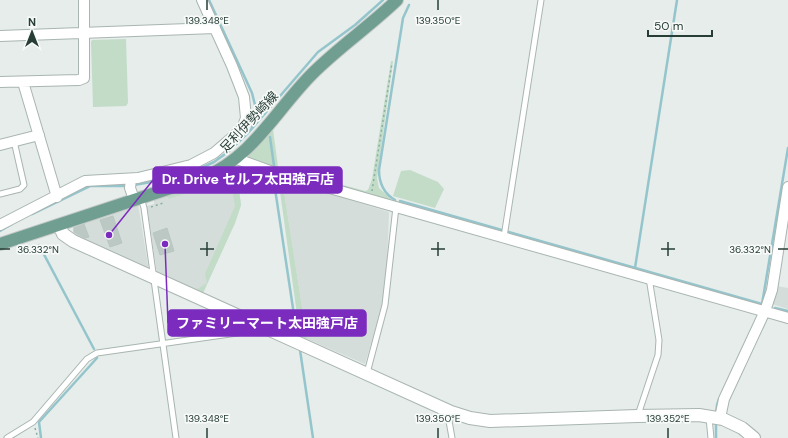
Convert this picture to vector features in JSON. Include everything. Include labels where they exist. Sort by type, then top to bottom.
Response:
[{"type":"main road","name":"足利伊勢崎線","points":[[0,244],[59,225],[133,189],[212,174],[237,159],[311,75],[397,0]]},
{"type":"street","points":[[0,82],[79,80],[84,78],[84,0]]},
{"type":"street","points":[[0,225],[78,184],[90,180],[133,189],[200,161],[224,145],[245,125],[246,114],[244,97],[202,0]]},
{"type":"street","points":[[0,36],[215,28]]},
{"type":"street","points":[[23,82],[57,196]]},
{"type":"street","points":[[0,145],[38,135]]},
{"type":"street","points":[[237,159],[270,171],[370,200],[788,318]]},
{"type":"street","points":[[715,417],[765,311],[772,290],[788,187]]},
{"type":"street","points":[[59,225],[63,234],[73,241],[450,412],[470,418],[490,421],[637,416],[715,417],[742,428],[754,438]]},
{"type":"lane","points":[[504,237],[541,0]]},
{"type":"lane","points":[[0,194],[20,189],[24,185],[14,141]]},
{"type":"lane","points":[[133,189],[144,208],[176,438]]},
{"type":"lane","points":[[367,374],[385,305],[396,207]]},
{"type":"lane","points":[[637,416],[658,355],[659,340],[649,278]]},
{"type":"lane","points":[[7,438],[33,422],[91,356],[97,353],[250,331],[261,326]]},
{"type":"lane","points":[[450,412],[449,421],[452,438]]},
{"type":"lane","points":[[711,438],[715,417]]},
{"type":"path","points":[[370,200],[392,63]]},
{"type":"path","points":[[147,208],[163,203]]},
{"type":"path","points":[[33,422],[38,438]]},
{"type":"shaded area","points":[[236,168],[241,205],[235,223],[203,293],[157,273],[147,206],[154,204],[154,199],[166,194],[168,199],[198,184]]},
{"type":"shaded area","points":[[282,179],[389,212],[387,266],[383,303],[365,364],[307,339]]},
{"type":"shaded area","points":[[138,204],[149,271],[76,239],[73,232],[73,226]]},
{"type":"shaded area","points":[[776,286],[788,288],[788,309],[772,304]]},
{"type":"green space","points":[[126,39],[128,103],[126,106],[93,107],[91,42],[92,40]]},
{"type":"green space","points":[[391,61],[393,61],[377,178],[379,188],[392,200],[392,202],[243,160],[273,129],[278,167],[365,191],[368,190],[372,179]]},
{"type":"green space","points":[[233,167],[236,168],[241,205],[235,223],[203,293],[196,290],[207,283],[205,274],[235,206],[231,184],[215,189],[211,179]]},
{"type":"green space","points":[[410,170],[438,182],[444,189],[435,208],[393,196],[401,171]]},
{"type":"green space","points":[[278,177],[282,179],[307,339],[300,336]]},
{"type":"green space","points":[[198,184],[199,189],[168,199],[166,194]]},
{"type":"building","points":[[113,216],[122,243],[110,247],[100,220]]},
{"type":"building","points":[[84,224],[89,237],[85,238],[74,232],[74,228]]},
{"type":"building","points":[[167,228],[174,251],[160,255],[153,233]]},
{"type":"waterway","points":[[209,0],[252,93],[257,113]]},
{"type":"waterway","points":[[134,185],[157,181],[197,170],[214,162],[228,152],[248,133],[318,52],[355,25],[383,0]]},
{"type":"waterway","points":[[635,268],[677,0]]},
{"type":"waterway","points":[[395,200],[387,194],[382,187],[379,170],[403,18],[409,5]]},
{"type":"waterway","points":[[252,128],[252,113],[255,109]]},
{"type":"waterway","points":[[270,137],[274,166]]},
{"type":"waterway","points":[[400,201],[762,304],[788,148]]},
{"type":"waterway","points":[[274,182],[297,335]]},
{"type":"waterway","points":[[32,214],[90,186],[127,186]]},
{"type":"waterway","points":[[0,231],[12,224]]},
{"type":"waterway","points":[[39,245],[94,349]]},
{"type":"waterway","points":[[775,308],[788,311]]},
{"type":"waterway","points":[[300,350],[313,438]]},
{"type":"waterway","points":[[41,438],[39,422],[97,358]]},
{"type":"waterway","points":[[716,413],[719,399]]},
{"type":"waterway","points":[[716,422],[716,438]]},
{"type":"place","name":"Dr. Drive セルフ太田強戸店","points":[[109,235]]},
{"type":"place","name":"ファミリーマート太田強戸店","points":[[165,244]]}]
